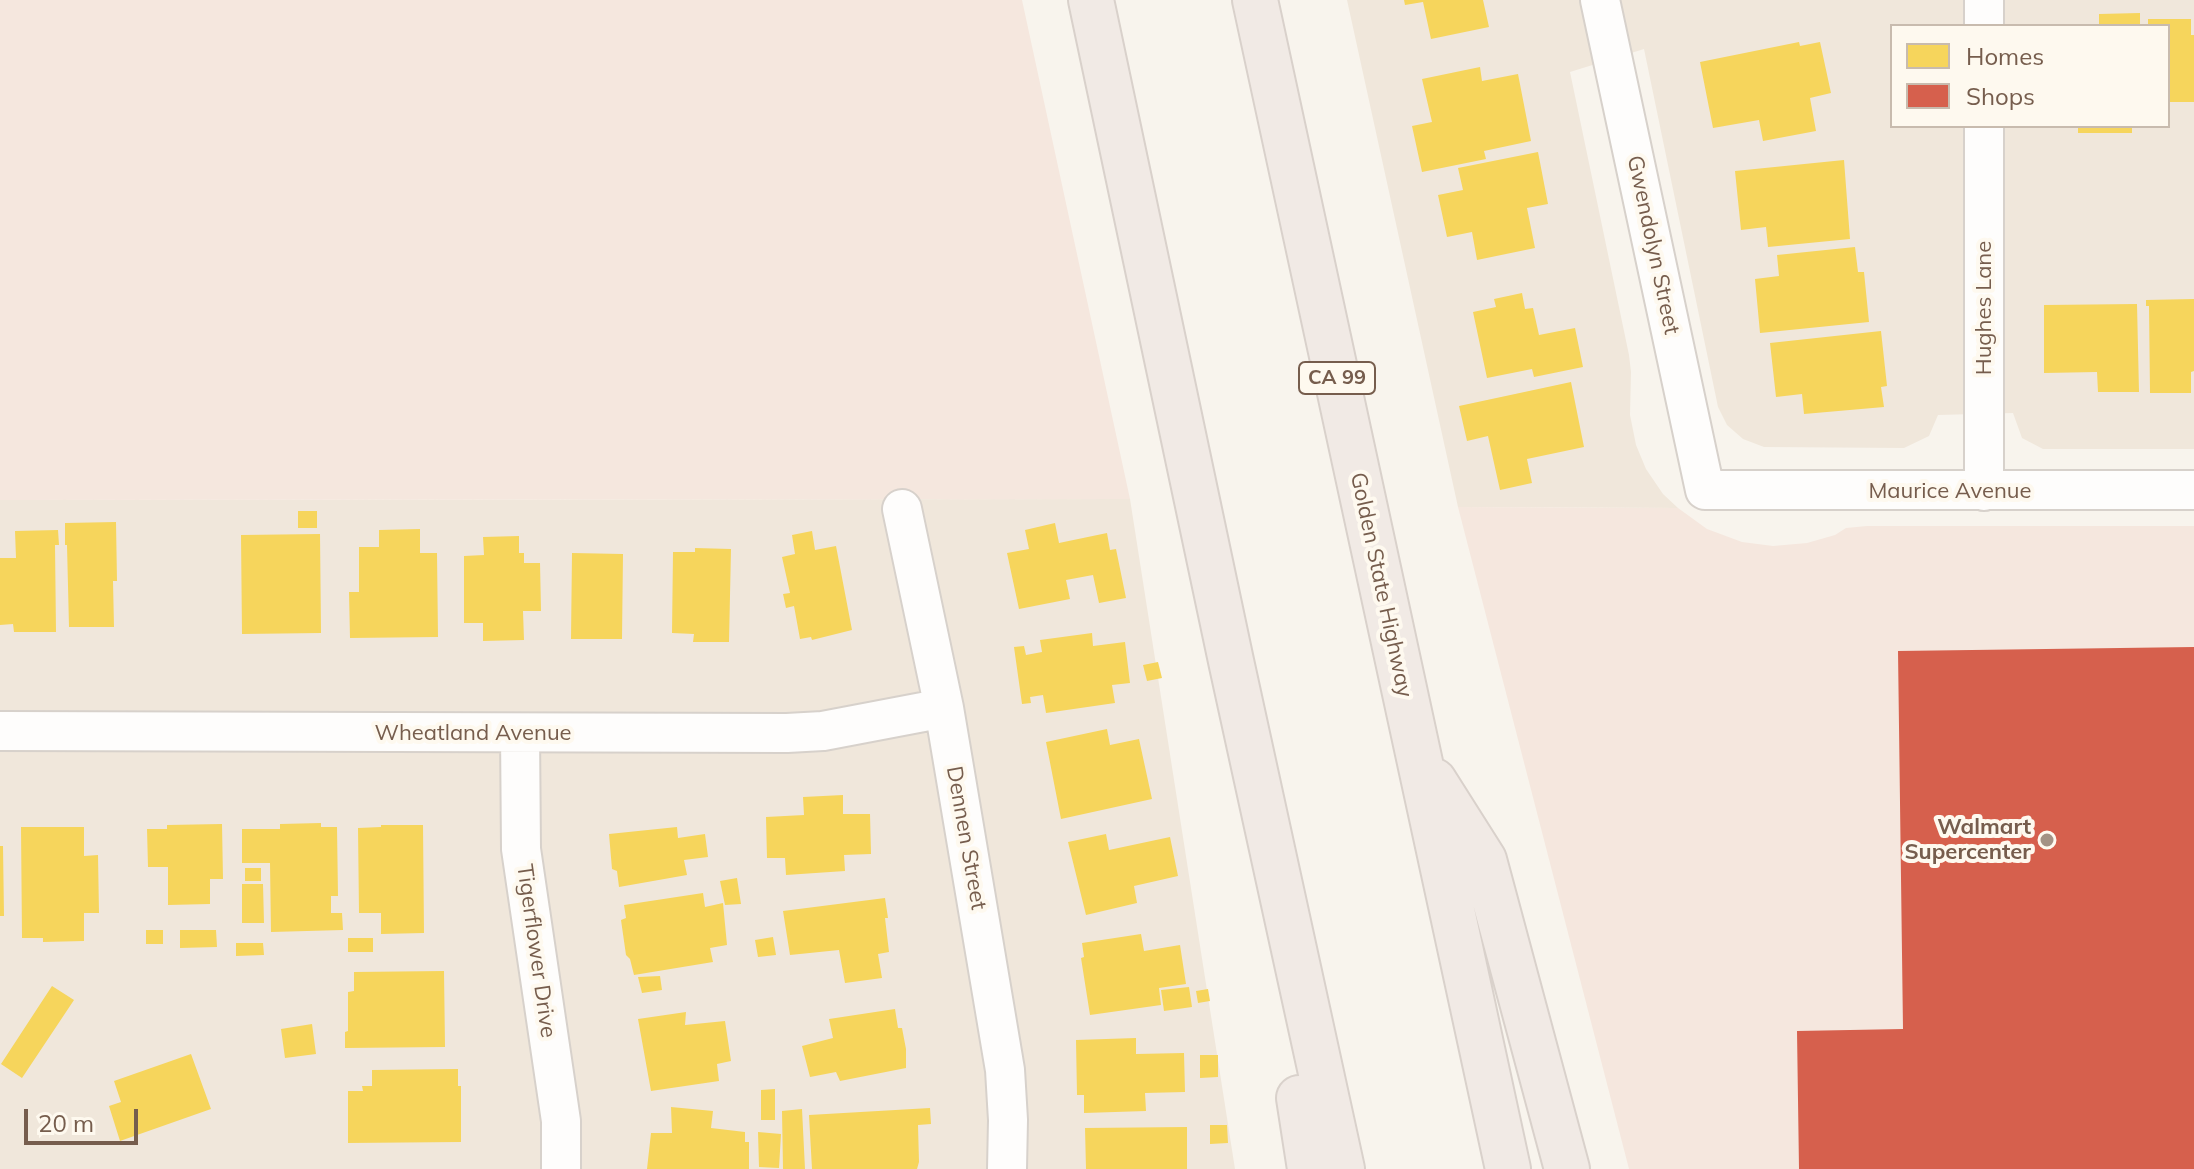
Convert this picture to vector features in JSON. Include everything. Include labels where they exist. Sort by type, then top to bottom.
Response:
[{"type":"highway","points":[[1091,0],[1342,1169]]},
{"type":"highway","name":"Golden State Highway","points":[[1255,0],[1508,1169]]},
{"type":"highway","points":[[1231,661],[1310,1169]]},
{"type":"highway","points":[[1418,755],[1484,860],[1567,1169]]},
{"type":"street","name":"Gwendolyn Street","points":[[1600,0],[1705,490]]},
{"type":"street","points":[[1984,0],[1984,24]]},
{"type":"street","name":"Hughes Lane","points":[[1984,128],[1984,491]]},
{"type":"street","name":"Maurice Avenue","points":[[1705,490],[2194,490]]},
{"type":"street","name":"Dennen Street","points":[[902,509],[944,708],[1005,1070],[1007,1169]]},
{"type":"street","name":"Wheatland Avenue","points":[[0,731],[787,733],[823,731],[944,708]]},
{"type":"street","name":"Tigerflower Drive","points":[[520,733],[521,849],[561,1121],[561,1169]]},
{"type":"shaded area","points":[[0,0],[1022,0],[1130,499],[0,500]]},
{"type":"shaded area","points":[[1347,0],[2194,0],[2194,449],[2043,449],[2022,438],[2013,413],[1938,415],[1929,436],[1904,448],[1764,447],[1743,439],[1727,425],[1718,407],[1644,49],[1570,72],[1629,355],[1630,415],[1636,445],[1646,469],[1663,494],[1678,508],[1458,507]]},
{"type":"shaded area","points":[[1130,499],[1235,1169],[0,1169],[0,500]]},
{"type":"shaded area","points":[[1458,507],[1678,508],[1707,529],[1742,542],[1773,546],[1807,543],[1835,535],[1846,528],[1867,526],[2194,526],[2194,1169],[1629,1169]]},
{"type":"building: Homes","points":[[1404,0],[1483,0],[1489,27],[1431,39],[1423,2],[1405,5]]},
{"type":"building: Homes","points":[[2140,13],[2140,24],[2099,24],[2099,14]]},
{"type":"building: Homes","points":[[2148,19],[2191,19],[2191,35],[2194,35],[2194,102],[2170,102],[2170,24],[2148,24]]},
{"type":"building: Homes","points":[[1799,42],[1800,46],[1820,42],[1831,93],[1810,98],[1816,131],[1763,141],[1759,120],[1713,128],[1700,62]]},
{"type":"building: Homes","points":[[1480,67],[1482,81],[1518,74],[1531,141],[1484,151],[1486,159],[1422,172],[1412,126],[1432,122],[1422,79]]},
{"type":"building: Homes","points":[[2078,128],[2132,128],[2132,133],[2078,133]]},
{"type":"building: Homes","points":[[1538,152],[1548,204],[1527,208],[1535,248],[1477,260],[1472,232],[1447,237],[1438,195],[1463,190],[1458,168]]},
{"type":"building: Homes","points":[[1844,160],[1850,239],[1768,247],[1766,227],[1741,230],[1735,171]]},
{"type":"building: Homes","points":[[1855,247],[1858,272],[1864,272],[1869,322],[1760,333],[1755,279],[1779,276],[1777,255]]},
{"type":"building: Homes","points":[[1522,293],[1525,309],[1533,308],[1539,335],[1575,328],[1583,367],[1534,377],[1532,369],[1487,378],[1473,312],[1496,307],[1494,299]]},
{"type":"building: Homes","points":[[2194,299],[2191,393],[2150,393],[2149,306],[2146,306],[2146,300]]},
{"type":"building: Homes","points":[[2137,304],[2139,392],[2098,392],[2097,372],[2044,373],[2044,305]]},
{"type":"building: Homes","points":[[1881,331],[1887,386],[1881,387],[1884,407],[1804,414],[1802,394],[1776,397],[1770,343]]},
{"type":"building: Homes","points":[[1571,382],[1584,447],[1527,459],[1532,483],[1500,490],[1488,436],[1467,441],[1459,406]]},
{"type":"building: Homes","points":[[298,511],[317,511],[317,528],[298,528]]},
{"type":"building: Homes","points":[[116,522],[114,627],[69,627],[65,523]]},
{"type":"building: Homes","points":[[1055,523],[1059,543],[1107,533],[1110,550],[1116,549],[1126,598],[1099,603],[1093,575],[1066,580],[1070,599],[1019,609],[1007,553],[1029,549],[1025,530]]},
{"type":"building: Homes","points":[[420,529],[420,553],[437,553],[438,637],[350,638],[349,592],[359,592],[359,547],[379,547],[379,530]]},
{"type":"building: Homes","points":[[58,530],[59,545],[55,545],[56,632],[14,632],[13,624],[0,625],[0,558],[16,558],[15,531]]},
{"type":"building: Homes","points":[[812,531],[815,550],[836,546],[852,630],[812,640],[811,637],[800,639],[794,606],[786,608],[783,594],[790,593],[782,557],[795,554],[792,535]]},
{"type":"building: Homes","points":[[320,534],[321,633],[242,634],[241,535]]},
{"type":"building: Homes","points":[[519,536],[519,553],[524,553],[524,563],[540,563],[541,611],[523,611],[524,640],[483,641],[483,623],[464,623],[464,556],[484,555],[483,537]]},
{"type":"building: Homes","points":[[695,548],[731,549],[729,642],[693,642],[694,634],[672,633],[673,552],[695,552]]},
{"type":"building: Homes","points":[[572,553],[623,554],[622,639],[571,639]]},
{"type":"building: Homes","points":[[1092,633],[1093,646],[1125,642],[1130,683],[1112,685],[1115,703],[1046,713],[1043,695],[1030,697],[1031,703],[1022,704],[1014,647],[1024,646],[1026,655],[1042,652],[1040,640]]},
{"type":"building: Homes","points":[[1158,662],[1162,678],[1147,681],[1143,665]]},
{"type":"building: Homes","points":[[1107,729],[1110,745],[1139,739],[1152,799],[1061,819],[1046,742]]},
{"type":"building: Homes","points":[[843,795],[843,814],[870,814],[871,854],[844,855],[845,871],[786,875],[785,858],[767,858],[766,817],[804,815],[803,797]]},
{"type":"building: Homes","points":[[321,823],[321,827],[337,827],[338,896],[331,896],[331,913],[342,913],[343,930],[271,932],[270,863],[242,863],[242,829],[280,829],[280,824]]},
{"type":"building: Homes","points":[[222,824],[223,879],[210,879],[210,904],[168,905],[168,867],[148,867],[147,829],[167,829],[167,825]]},
{"type":"building: Homes","points":[[423,825],[424,933],[381,934],[381,913],[359,913],[358,828]]},
{"type":"building: Homes","points":[[21,827],[84,827],[84,856],[98,855],[99,913],[84,913],[84,941],[43,942],[43,938],[22,938]]},
{"type":"building: Homes","points":[[677,827],[678,838],[705,834],[708,857],[684,860],[687,875],[619,887],[617,871],[612,869],[609,834]]},
{"type":"building: Homes","points":[[1106,834],[1109,850],[1170,837],[1178,876],[1134,886],[1137,903],[1086,915],[1068,842]]},
{"type":"building: Homes","points":[[0,846],[3,846],[4,916],[0,916]]},
{"type":"building: Homes","points":[[245,868],[261,868],[261,881],[245,881]]},
{"type":"building: Homes","points":[[737,878],[741,904],[725,905],[720,881]]},
{"type":"building: Homes","points":[[242,884],[263,884],[264,923],[242,923]]},
{"type":"building: Homes","points":[[703,893],[705,907],[723,903],[727,945],[710,948],[713,962],[634,975],[626,955],[621,920],[626,918],[624,905]]},
{"type":"building: Homes","points":[[885,898],[889,952],[878,954],[882,978],[845,983],[839,950],[790,955],[783,911]]},
{"type":"building: Homes","points":[[146,930],[163,930],[163,944],[146,944]]},
{"type":"building: Homes","points":[[180,930],[216,930],[217,947],[180,948]]},
{"type":"building: Homes","points":[[1141,934],[1144,951],[1180,945],[1186,984],[1159,988],[1161,1005],[1090,1015],[1081,958],[1084,957],[1082,943]]},
{"type":"building: Homes","points":[[773,937],[776,955],[758,957],[755,940]]},
{"type":"building: Homes","points":[[348,938],[373,938],[373,952],[348,952]]},
{"type":"building: Homes","points":[[236,943],[263,943],[264,955],[236,956]]},
{"type":"building: Homes","points":[[444,971],[445,1047],[345,1048],[348,992],[354,991],[354,972]]},
{"type":"building: Homes","points":[[660,976],[662,990],[642,993],[638,977]]},
{"type":"building: Homes","points":[[52,986],[74,1000],[22,1078],[1,1064]]},
{"type":"building: Homes","points":[[1189,987],[1192,1007],[1164,1011],[1161,990]]},
{"type":"building: Homes","points":[[1208,989],[1210,1001],[1198,1003],[1196,991]]},
{"type":"building: Homes","points":[[895,1009],[906,1049],[906,1068],[840,1081],[836,1072],[810,1077],[802,1046],[833,1038],[829,1019]]},
{"type":"building: Homes","points":[[686,1012],[685,1025],[725,1021],[731,1061],[717,1064],[719,1081],[651,1091],[638,1019]]},
{"type":"building: Homes","points":[[312,1024],[316,1054],[285,1058],[281,1029]]},
{"type":"building: Homes","points":[[1136,1038],[1136,1054],[1184,1053],[1185,1092],[1145,1093],[1146,1111],[1084,1113],[1084,1095],[1077,1095],[1076,1040]]},
{"type":"building: Homes","points":[[191,1054],[211,1109],[120,1141],[109,1106],[121,1102],[114,1081]]},
{"type":"building: Homes","points":[[1200,1055],[1218,1055],[1218,1077],[1200,1078]]},
{"type":"building: Homes","points":[[458,1069],[461,1142],[348,1143],[348,1091],[363,1091],[362,1086],[372,1086],[372,1070]]},
{"type":"building: Homes","points":[[775,1089],[775,1120],[761,1120],[761,1090]]},
{"type":"building: Homes","points":[[671,1107],[713,1111],[711,1128],[745,1132],[745,1142],[749,1142],[749,1169],[647,1169],[651,1133],[672,1133]]},
{"type":"building: Homes","points":[[930,1108],[931,1124],[918,1125],[917,1169],[812,1169],[809,1115]]},
{"type":"building: Homes","points":[[802,1109],[805,1169],[783,1169],[782,1111]]},
{"type":"building: Homes","points":[[1210,1125],[1227,1125],[1228,1143],[1210,1144]]},
{"type":"building: Homes","points":[[1187,1127],[1187,1169],[1086,1169],[1085,1128]]},
{"type":"building: Homes","points":[[758,1132],[781,1134],[779,1168],[759,1167]]},
{"type":"building: Shops","name":"Walmart Supercenter","points":[[2194,647],[2194,1169],[1799,1169],[1797,1031],[1903,1029],[1898,651]]},
{"type":"place","name":"Walmart Supercenter","points":[[2047,840]]}]
